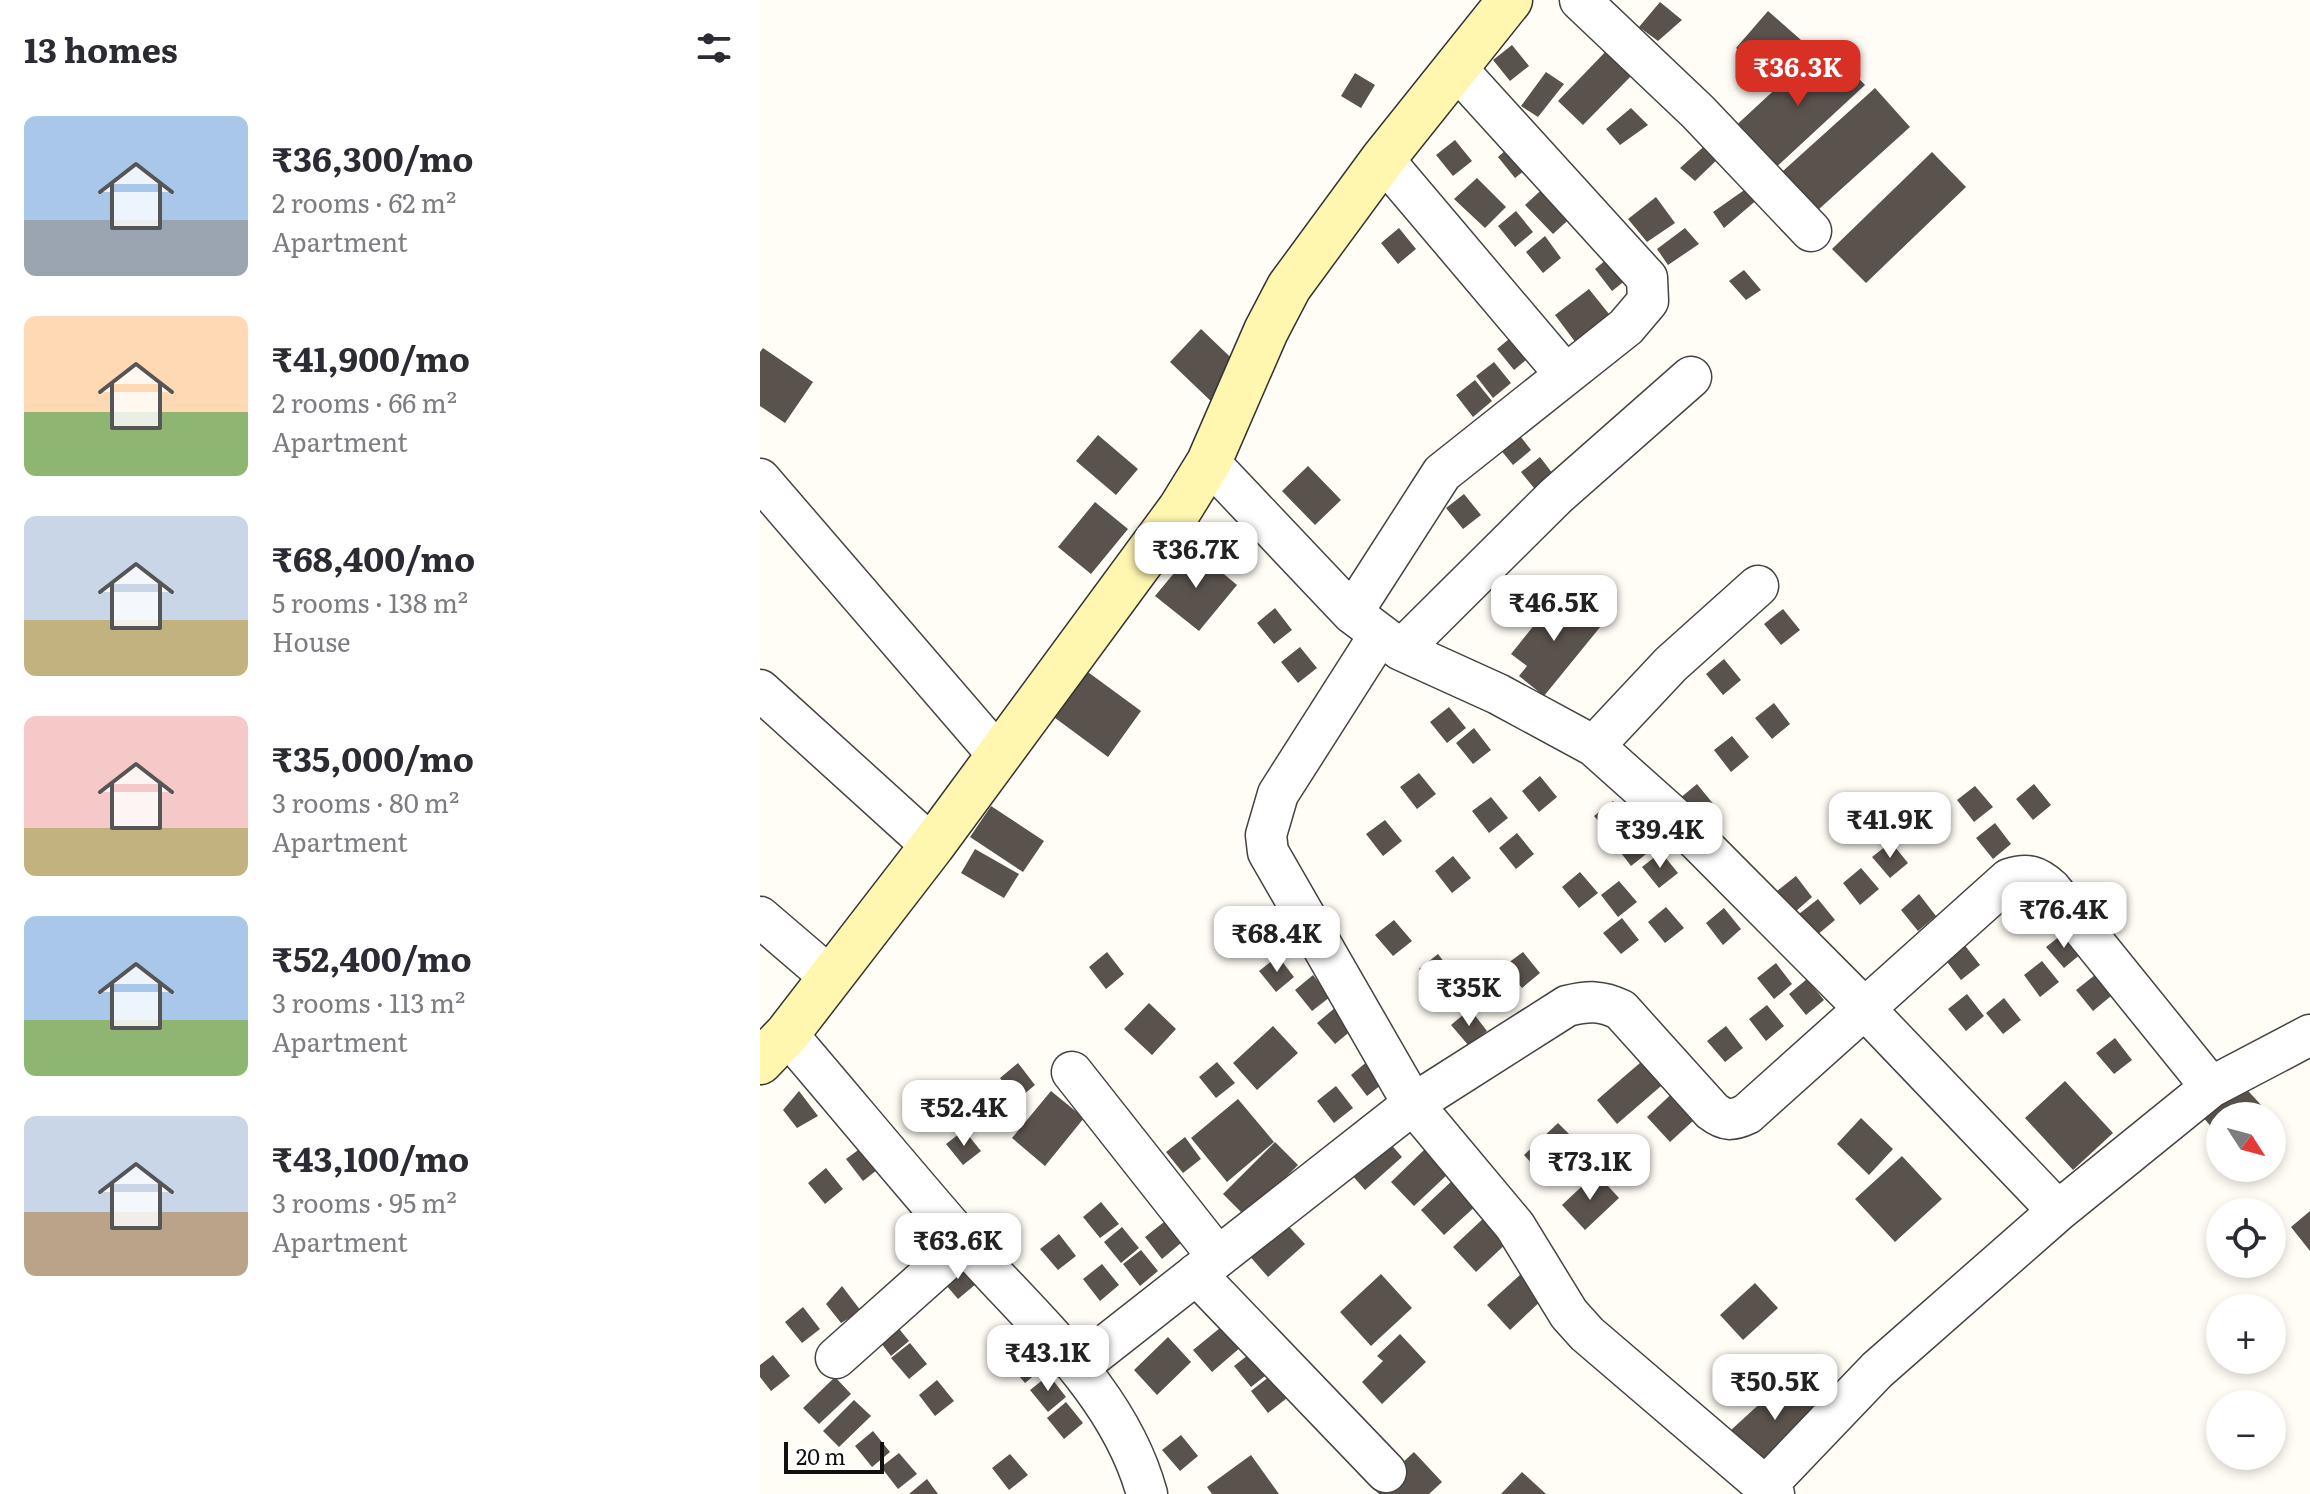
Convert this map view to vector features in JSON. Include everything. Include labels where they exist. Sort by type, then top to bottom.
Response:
[{"type":"main road","points":[[773,1048],[932,846],[1180,509],[1209,462],[1266,331],[1289,287],[1383,159],[1510,0]]},
{"type":"street","points":[[1580,0],[1698,112],[1811,231]]},
{"type":"street","points":[[1456,68],[1647,278],[1648,301],[1626,327],[1442,473],[1378,632],[1278,794],[1266,835],[1268,852],[1413,1104],[1515,1226],[1569,1314],[1587,1334],[1770,1490],[1877,1370],[2058,1211],[2211,1087],[2310,1035]]},
{"type":"street","points":[[1383,159],[1565,374]]},
{"type":"street","points":[[1378,632],[1556,496],[1691,377]]},
{"type":"street","points":[[1209,462],[1378,632],[1594,746],[1678,821],[1863,1007],[2058,1211]]},
{"type":"street","points":[[760,479],[998,755]]},
{"type":"street","points":[[1594,746],[1671,664],[1758,586]]},
{"type":"street","points":[[760,690],[932,846]]},
{"type":"street","points":[[1078,1367],[1413,1104],[1567,1006],[1592,1000],[1621,1010],[1712,1111],[1721,1118],[1733,1120],[1747,1114],[2009,879],[2025,874],[2040,878],[2051,889],[2211,1087]]},
{"type":"street","points":[[760,917],[830,977]]},
{"type":"street","points":[[773,1048],[965,1243],[1078,1367],[1114,1416],[1131,1446],[1147,1494]]},
{"type":"street","points":[[1072,1072],[1207,1266],[1386,1472]]},
{"type":"street","points":[[836,1358],[965,1243]]},
{"type":"building","points":[[1660,2],[1682,20],[1658,41],[1639,27]]},
{"type":"building","points":[[1768,11],[1801,40],[1769,76],[1736,48]]},
{"type":"building","points":[[1825,43],[1865,85],[1770,173],[1730,131]]},
{"type":"building","points":[[1512,45],[1529,66],[1510,81],[1493,60]]},
{"type":"building","points":[[1610,47],[1636,71],[1583,125],[1558,101]]},
{"type":"building","points":[[1546,72],[1564,84],[1538,117],[1521,106]]},
{"type":"building","points":[[1355,73],[1375,85],[1361,108],[1341,96]]},
{"type":"building","points":[[1875,88],[1910,127],[1808,219],[1773,180]]},
{"type":"building","points":[[1631,108],[1648,125],[1620,145],[1606,129]]},
{"type":"building","points":[[1455,140],[1472,161],[1453,176],[1436,155]]},
{"type":"building","points":[[1516,141],[1534,163],[1515,178],[1498,157]]},
{"type":"building","points":[[1710,141],[1723,154],[1695,181],[1680,168]]},
{"type":"building","points":[[1932,152],[1966,187],[1866,283],[1832,249]]},
{"type":"building","points":[[1477,178],[1506,207],[1485,228],[1454,199]]},
{"type":"building","points":[[1550,182],[1577,212],[1553,234],[1525,205]]},
{"type":"building","points":[[1750,186],[1759,198],[1724,228],[1713,212]]},
{"type":"building","points":[[1656,197],[1675,223],[1647,242],[1628,219]]},
{"type":"building","points":[[1516,211],[1533,232],[1515,247],[1498,226]]},
{"type":"building","points":[[1399,228],[1416,249],[1398,264],[1381,243]]},
{"type":"building","points":[[1685,228],[1699,244],[1668,265],[1657,249]]},
{"type":"building","points":[[1545,236],[1561,258],[1543,273],[1526,252]]},
{"type":"building","points":[[1613,254],[1631,276],[1612,291],[1595,269]]},
{"type":"building","points":[[1744,270],[1761,290],[1746,300],[1729,281]]},
{"type":"building","points":[[1589,289],[1613,319],[1579,347],[1555,315]]},
{"type":"building","points":[[1201,329],[1248,374],[1216,406],[1170,362]]},
{"type":"building","points":[[1515,334],[1532,355],[1514,370],[1497,349]]},
{"type":"building","points":[[763,348],[813,382],[785,423],[760,406],[760,352]]},
{"type":"building","points":[[1494,362],[1511,383],[1493,398],[1476,376]]},
{"type":"building","points":[[1475,380],[1492,401],[1473,417],[1456,395]]},
{"type":"building","points":[[1514,428],[1531,450],[1513,465],[1495,443]]},
{"type":"building","points":[[1098,435],[1138,469],[1116,495],[1076,461]]},
{"type":"building","points":[[1540,457],[1556,478],[1538,493],[1521,472]]},
{"type":"building","points":[[1308,466],[1341,500],[1315,525],[1282,491]]},
{"type":"building","points":[[1464,494],[1481,515],[1463,529],[1446,508]]},
{"type":"building","points":[[1095,502],[1128,529],[1091,574],[1058,547]]},
{"type":"building","points":[[1194,549],[1237,585],[1199,631],[1155,596]]},
{"type":"building","points":[[1560,593],[1601,626],[1544,696],[1519,676],[1527,666],[1511,654]]},
{"type":"building","points":[[1275,608],[1292,630],[1274,644],[1257,623]]},
{"type":"building","points":[[1783,609],[1800,630],[1781,645],[1764,624]]},
{"type":"building","points":[[1300,647],[1317,668],[1298,683],[1281,662]]},
{"type":"building","points":[[1724,659],[1741,680],[1723,695],[1706,674]]},
{"type":"building","points":[[1081,667],[1141,711],[1108,757],[1047,712]]},
{"type":"building","points":[[1774,703],[1790,724],[1772,739],[1755,718]]},
{"type":"building","points":[[1449,707],[1466,728],[1447,743],[1430,722]]},
{"type":"building","points":[[1474,728],[1491,750],[1473,764],[1456,743]]},
{"type":"building","points":[[1732,736],[1749,757],[1731,772],[1714,750]]},
{"type":"building","points":[[1419,773],[1436,794],[1417,809],[1400,787]]},
{"type":"building","points":[[1540,776],[1557,797],[1539,812],[1522,791]]},
{"type":"building","points":[[1697,784],[1715,806],[1696,820],[1679,799]]},
{"type":"building","points":[[2034,784],[2051,805],[2033,820],[2016,799]]},
{"type":"building","points":[[1975,786],[1993,807],[1974,822],[1957,800]]},
{"type":"building","points":[[1491,797],[1508,818],[1489,833],[1472,811]]},
{"type":"building","points":[[1613,801],[1630,823],[1612,837],[1594,816]]},
{"type":"building","points":[[991,806],[1044,841],[1023,872],[970,837]]},
{"type":"building","points":[[1385,820],[1402,841],[1383,856],[1366,834]]},
{"type":"building","points":[[1995,823],[2011,844],[1993,859],[1976,838]]},
{"type":"building","points":[[1633,830],[1650,851],[1631,866],[1615,845]]},
{"type":"building","points":[[1517,833],[1534,854],[1516,869],[1499,848]]},
{"type":"building","points":[[1891,842],[1908,863],[1890,878],[1872,857]]},
{"type":"building","points":[[975,849],[1019,874],[1004,898],[961,873]]},
{"type":"building","points":[[1661,852],[1678,873],[1659,888],[1642,867]]},
{"type":"building","points":[[1453,856],[1471,878],[1452,893],[1435,871]]},
{"type":"building","points":[[1861,868],[1879,889],[1860,905],[1843,883]]},
{"type":"building","points":[[1580,872],[1598,893],[1579,908],[1562,887]]},
{"type":"building","points":[[1796,876],[1812,897],[1795,912],[1777,891]]},
{"type":"building","points":[[1619,881],[1637,902],[1618,917],[1601,895]]},
{"type":"building","points":[[2026,884],[2043,905],[2025,921],[2008,899]]},
{"type":"building","points":[[1919,894],[1936,916],[1918,931],[1901,910]]},
{"type":"building","points":[[1818,899],[1835,920],[1817,935],[1799,914]]},
{"type":"building","points":[[1666,907],[1684,928],[1665,943],[1648,922]]},
{"type":"building","points":[[1724,908],[1741,929],[1723,945],[1706,923]]},
{"type":"building","points":[[1622,918],[1639,940],[1621,954],[1603,933]]},
{"type":"building","points":[[1394,920],[1412,941],[1393,956],[1375,935]]},
{"type":"building","points":[[2065,932],[2082,953],[2064,968],[2046,947]]},
{"type":"building","points":[[1963,943],[1980,965],[1961,980],[1944,958]]},
{"type":"building","points":[[1107,952],[1124,974],[1106,989],[1089,967]]},
{"type":"building","points":[[1523,952],[1540,973],[1522,988],[1504,966]]},
{"type":"building","points":[[1438,954],[1454,975],[1436,990],[1419,969]]},
{"type":"building","points":[[1278,956],[1294,977],[1276,992],[1259,971]]},
{"type":"building","points":[[2042,961],[2059,982],[2040,997],[2024,975]]},
{"type":"building","points":[[1776,963],[1792,984],[1774,999],[1757,978]]},
{"type":"building","points":[[1313,975],[1330,997],[1312,1011],[1295,990]]},
{"type":"building","points":[[2095,975],[2111,996],[2093,1011],[2076,990]]},
{"type":"building","points":[[1807,979],[1824,1000],[1806,1015],[1789,994]]},
{"type":"building","points":[[1967,994],[1984,1016],[1966,1031],[1948,1009]]},
{"type":"building","points":[[2004,998],[2021,1020],[2003,1034],[1986,1013]]},
{"type":"building","points":[[1149,1003],[1176,1029],[1152,1055],[1124,1029]]},
{"type":"building","points":[[1767,1005],[1784,1026],[1766,1041],[1749,1019]]},
{"type":"building","points":[[1336,1007],[1353,1029],[1335,1044],[1317,1023]]},
{"type":"building","points":[[1470,1009],[1487,1031],[1469,1046],[1451,1025]]},
{"type":"building","points":[[1273,1026],[1298,1053],[1257,1090],[1233,1063]]},
{"type":"building","points":[[1726,1026],[1743,1048],[1725,1062],[1707,1041]]},
{"type":"building","points":[[2115,1038],[2132,1060],[2114,1074],[2096,1053]]},
{"type":"building","points":[[1648,1056],[1668,1080],[1617,1124],[1597,1100]]},
{"type":"building","points":[[1369,1060],[1386,1081],[1367,1096],[1351,1075]]},
{"type":"building","points":[[1217,1062],[1235,1083],[1216,1098],[1199,1077]]},
{"type":"building","points":[[1018,1063],[1035,1085],[1017,1100],[1000,1078]]},
{"type":"building","points":[[2065,1081],[2113,1133],[2073,1170],[2025,1118]]},
{"type":"building","points":[[2240,1082],[2258,1102],[2218,1102]]},
{"type":"building","points":[[1681,1085],[1705,1110],[1670,1142],[1647,1117]]},
{"type":"building","points":[[1336,1086],[1353,1108],[1334,1123],[1317,1101]]},
{"type":"building","points":[[799,1091],[818,1116],[797,1128],[783,1110]]},
{"type":"building","points":[[1051,1091],[1084,1118],[1045,1166],[1012,1138]]},
{"type":"building","points":[[1238,1099],[1274,1142],[1227,1182],[1191,1138]]},
{"type":"building","points":[[1861,1118],[1893,1149],[1869,1175],[1837,1144]]},
{"type":"building","points":[[1558,1123],[1582,1147],[1547,1180],[1524,1155]]},
{"type":"building","points":[[964,1130],[981,1151],[963,1165],[946,1144]]},
{"type":"building","points":[[1382,1134],[1402,1157],[1365,1190],[1345,1167]]},
{"type":"building","points":[[1185,1137],[1201,1159],[1183,1173],[1166,1152]]},
{"type":"building","points":[[1275,1142],[1298,1165],[1246,1217],[1223,1194]]},
{"type":"building","points":[[865,1145],[882,1166],[863,1181],[846,1159]]},
{"type":"building","points":[[1425,1149],[1448,1174],[1414,1206],[1391,1182]]},
{"type":"building","points":[[1902,1156],[1942,1199],[1895,1242],[1855,1199]]},
{"type":"building","points":[[826,1168],[843,1189],[825,1204],[808,1183]]},
{"type":"building","points":[[1596,1173],[1619,1198],[1585,1230],[1562,1205]]},
{"type":"building","points":[[1455,1178],[1479,1203],[1444,1235],[1421,1210]]},
{"type":"building","points":[[1101,1202],[1119,1224],[1100,1238],[1083,1217]]},
{"type":"building","points":[[929,1206],[945,1227],[927,1242],[910,1221]]},
{"type":"building","points":[[2310,1211],[2310,1251],[2291,1227]]},
{"type":"building","points":[[1487,1215],[1510,1240],[1476,1272],[1453,1247]]},
{"type":"building","points":[[1283,1220],[1305,1244],[1268,1277],[1247,1253]]},
{"type":"building","points":[[1164,1222],[1181,1243],[1162,1259],[1145,1237]]},
{"type":"building","points":[[1122,1227],[1139,1248],[1121,1263],[1104,1242]]},
{"type":"building","points":[[1059,1234],[1076,1256],[1058,1270],[1040,1249]]},
{"type":"building","points":[[915,1236],[933,1257],[914,1272],[897,1251]]},
{"type":"building","points":[[1141,1250],[1158,1271],[1140,1286],[1123,1264]]},
{"type":"building","points":[[959,1263],[976,1284],[958,1299],[940,1278]]},
{"type":"building","points":[[1102,1264],[1119,1285],[1100,1301],[1083,1279]]},
{"type":"building","points":[[1381,1274],[1412,1308],[1371,1346],[1340,1312]]},
{"type":"building","points":[[1521,1274],[1544,1298],[1510,1330],[1487,1305]]},
{"type":"building","points":[[1755,1283],[1778,1308],[1743,1340],[1720,1315]]},
{"type":"building","points":[[842,1286],[861,1311],[841,1323],[826,1304]]},
{"type":"building","points":[[803,1307],[820,1329],[802,1343],[785,1322]]},
{"type":"building","points":[[1231,1319],[1249,1340],[1212,1372],[1193,1350]]},
{"type":"building","points":[[892,1320],[909,1341],[891,1356],[874,1334]]},
{"type":"building","points":[[1400,1334],[1426,1362],[1382,1404],[1362,1382],[1383,1361],[1377,1356]]},
{"type":"building","points":[[1168,1337],[1191,1362],[1157,1395],[1134,1370]]},
{"type":"building","points":[[910,1343],[927,1364],[909,1379],[891,1358]]},
{"type":"building","points":[[1026,1347],[1043,1368],[1025,1383],[1007,1362]]},
{"type":"building","points":[[1252,1352],[1269,1373],[1251,1387],[1234,1366]]},
{"type":"building","points":[[773,1355],[790,1376],[771,1391],[760,1377],[760,1365]]},
{"type":"building","points":[[1049,1375],[1066,1397],[1048,1412],[1030,1390]]},
{"type":"building","points":[[1270,1376],[1287,1398],[1268,1413],[1251,1391]]},
{"type":"building","points":[[835,1377],[851,1394],[819,1424],[803,1408]]},
{"type":"building","points":[[1788,1378],[1819,1413],[1763,1465],[1731,1430]]},
{"type":"building","points":[[937,1380],[954,1401],[935,1416],[919,1395]]},
{"type":"building","points":[[854,1400],[871,1416],[839,1447],[823,1431]]},
{"type":"building","points":[[1066,1402],[1083,1423],[1064,1439],[1047,1418]]},
{"type":"building","points":[[873,1431],[890,1452],[872,1467],[855,1446]]},
{"type":"building","points":[[1181,1435],[1198,1456],[1180,1471],[1162,1450]]},
{"type":"building","points":[[1414,1452],[1442,1482],[1429,1494],[1379,1494],[1374,1489]]},
{"type":"building","points":[[899,1453],[917,1474],[898,1489],[881,1467]]},
{"type":"building","points":[[1010,1454],[1028,1475],[1009,1490],[992,1468]]},
{"type":"building","points":[[1251,1455],[1279,1494],[1212,1494],[1207,1487]]},
{"type":"building","points":[[1522,1472],[1546,1494],[1501,1494]]},
{"type":"building","points":[[927,1479],[938,1494],[909,1494]]}]
